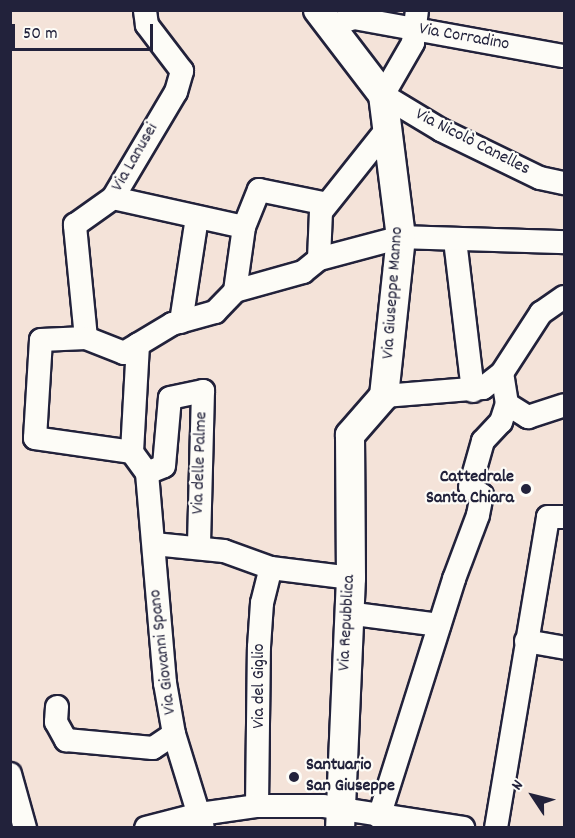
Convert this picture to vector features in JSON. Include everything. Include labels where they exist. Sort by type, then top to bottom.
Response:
[{"type":"main road","points":[[324,19],[383,95]]},
{"type":"main road","name":"Via Giuseppe Manno","points":[[383,95],[401,237],[384,396]]},
{"type":"main road","name":"Via Repubblica","points":[[341,820],[347,613],[351,578],[350,435],[384,396]]},
{"type":"street","name":"Via Lanusei","points":[[86,338],[75,225],[113,198],[176,92],[182,71],[147,25],[145,10]]},
{"type":"street","name":"Via Corradino","points":[[324,19],[415,19],[564,56]]},
{"type":"street","points":[[383,95],[412,43],[415,19]]},
{"type":"street","name":"Via Nicolò Canelles","points":[[383,95],[441,130],[540,178],[564,183]]},
{"type":"street","points":[[319,259],[321,212],[388,142]]},
{"type":"street","points":[[235,291],[244,227],[259,190],[327,204]]},
{"type":"street","points":[[113,198],[244,227]]},
{"type":"street","points":[[181,322],[197,216]]},
{"type":"street","points":[[132,452],[35,438],[41,339],[86,338],[124,353],[181,322],[215,312],[235,291],[303,272],[319,259],[401,237],[564,242]]},
{"type":"street","points":[[455,240],[478,390]]},
{"type":"street","points":[[384,396],[478,390],[502,374],[541,313],[564,297]]},
{"type":"street","points":[[138,344],[132,452],[147,473]]},
{"type":"street","points":[[379,817],[482,495],[470,487],[483,441],[501,422],[507,404],[502,374]]},
{"type":"street","name":"Via delle Palme","points":[[147,473],[164,466],[170,398],[203,391],[199,548]]},
{"type":"street","points":[[507,404],[528,417],[564,405]]},
{"type":"street","name":"Via Giovanni Spano","points":[[147,473],[150,535],[154,544],[157,611],[174,734],[202,821]]},
{"type":"street","points":[[496,828],[538,565],[548,517],[564,517]]},
{"type":"street","points":[[154,544],[231,553],[271,568],[351,578]]},
{"type":"street","name":"Via del Giglio","points":[[257,806],[260,636],[262,603],[271,568]]},
{"type":"street","points":[[347,613],[442,618]]},
{"type":"street","points":[[526,637],[564,648]]},
{"type":"street","points":[[57,707],[56,722],[66,740],[153,748],[174,734]]},
{"type":"street","points":[[10,774],[25,828]]},
{"type":"street","points":[[146,828],[202,821],[257,806],[323,806],[341,820],[379,817],[463,828]]},
{"type":"place","name":"Cattedrale Santa Chiara","points":[[526,489]]},
{"type":"place","name":"Santuario San Giuseppe","points":[[294,777]]}]
